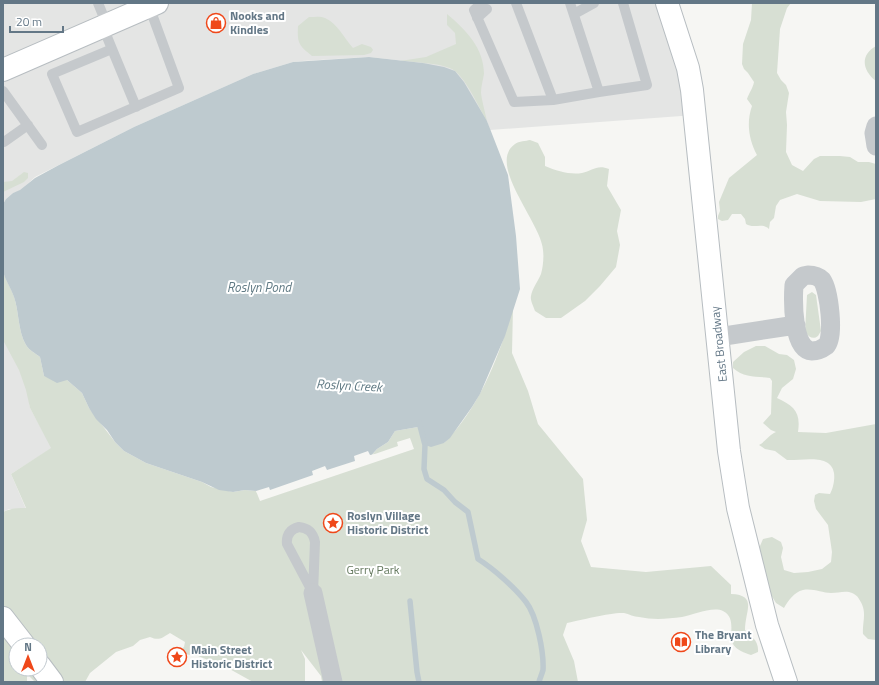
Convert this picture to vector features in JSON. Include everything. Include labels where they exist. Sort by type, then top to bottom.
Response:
[{"type":"main road","name":"East Broadway","points":[[667,3],[688,68],[692,90],[729,451],[738,508],[767,625],[786,682]]},
{"type":"main road","points":[[3,70],[153,5]]},
{"type":"main road","points":[[3,618],[18,637]]},
{"type":"street","points":[[876,126],[874,133],[876,146]]},
{"type":"street","points":[[718,337],[796,324]]},
{"type":"street","points":[[313,593],[333,682]]},
{"type":"lane","points":[[98,3],[112,49],[136,107]]},
{"type":"lane","points":[[516,3],[553,100]]},
{"type":"lane","points":[[570,3],[599,92]]},
{"type":"lane","points":[[574,14],[594,3]]},
{"type":"lane","points":[[478,8],[514,102],[553,100],[647,85],[623,3]]},
{"type":"lane","points":[[43,53],[77,132],[136,107],[179,88],[153,5]]},
{"type":"lane","points":[[52,74],[112,49]]},
{"type":"lane","points":[[3,91],[42,145]]},
{"type":"lane","points":[[4,142],[28,125]]},
{"type":"lane","points":[[299,527],[310,530],[314,536],[313,593],[287,544],[286,538],[293,528],[299,527]]},
{"type":"shaded area","points":[[3,3],[666,3],[695,115],[490,130],[487,121],[423,63],[369,57],[293,62],[253,74],[134,127],[35,177],[20,191],[13,193],[3,204]]},
{"type":"shaded area","points":[[3,271],[14,297],[30,408],[52,448],[11,474],[26,509],[9,509],[3,512]]},
{"type":"green space","points":[[752,3],[791,3],[787,8],[780,29],[777,73],[786,85],[789,93],[786,112],[786,152],[792,165],[803,171],[814,159],[820,156],[850,157],[858,162],[869,162],[876,164],[876,199],[861,202],[820,201],[797,194],[780,200],[776,206],[774,218],[770,222],[769,229],[764,226],[752,226],[746,224],[745,219],[741,214],[732,214],[728,220],[722,221],[718,219],[720,211],[719,202],[729,178],[757,155],[750,137],[749,119],[752,106],[747,99],[754,82],[742,64],[743,44],[751,20]]},
{"type":"green space","points":[[447,14],[461,26],[473,40],[481,56],[484,74],[481,93],[487,121],[464,81],[455,71],[444,66],[420,62],[400,61],[426,57],[456,44],[455,33],[447,25]]},
{"type":"green space","points":[[309,17],[322,17],[330,21],[337,27],[353,48],[362,44],[371,47],[373,50],[371,53],[364,55],[312,56],[300,44],[298,37],[298,26]]},
{"type":"green space","points":[[876,46],[876,81],[868,72],[865,58],[867,54]]},
{"type":"green space","points":[[530,140],[538,143],[545,157],[545,166],[550,168],[573,173],[582,173],[601,167],[609,169],[607,186],[621,210],[617,231],[620,245],[616,267],[585,301],[561,318],[546,318],[535,311],[532,304],[532,293],[541,274],[543,250],[534,225],[511,179],[507,165],[508,153],[515,144]]},
{"type":"green space","points":[[24,172],[28,173],[28,178],[24,182],[3,192],[3,182],[12,181]]},
{"type":"green space","name":"Gerry Park","points":[[3,271],[14,297],[23,340],[29,348],[40,357],[44,376],[67,380],[82,393],[89,408],[115,442],[124,451],[146,463],[202,482],[211,487],[233,492],[245,490],[256,491],[260,501],[414,449],[410,438],[397,442],[398,446],[372,455],[377,449],[388,442],[395,431],[418,427],[423,430],[422,440],[444,443],[457,429],[468,413],[487,380],[502,343],[513,307],[512,353],[528,391],[538,424],[583,479],[587,520],[581,541],[591,567],[646,572],[711,566],[731,585],[731,594],[745,597],[748,605],[748,611],[745,630],[756,642],[758,652],[751,655],[734,646],[730,618],[723,611],[708,610],[682,617],[660,619],[635,617],[624,613],[619,613],[596,616],[567,623],[563,635],[574,661],[578,682],[322,682],[321,676],[301,650],[305,659],[305,682],[253,682],[226,667],[198,656],[177,653],[184,647],[185,642],[170,633],[156,639],[150,637],[140,640],[133,646],[116,652],[90,673],[85,682],[35,682],[30,677],[48,677],[48,637],[8,637],[8,677],[27,677],[27,682],[3,682],[3,512],[17,508],[26,508],[11,474],[51,448],[30,408],[19,370],[3,340]]},
{"type":"green space","points":[[812,292],[816,295],[821,331],[818,336],[814,338],[810,337],[805,332],[807,295]]},
{"type":"green space","points":[[756,346],[765,346],[779,354],[787,355],[794,360],[796,369],[793,379],[782,388],[777,398],[795,410],[799,425],[798,432],[826,433],[876,424],[876,640],[868,639],[863,634],[864,612],[862,604],[852,593],[828,593],[803,590],[794,595],[784,608],[776,603],[768,590],[767,576],[760,562],[760,546],[763,539],[772,537],[781,542],[783,548],[781,557],[784,570],[794,573],[808,572],[822,569],[831,562],[832,552],[828,525],[816,509],[814,501],[815,495],[819,493],[830,494],[834,484],[834,473],[832,467],[821,460],[787,460],[775,451],[765,449],[759,445],[776,432],[771,430],[763,423],[771,414],[772,381],[770,378],[741,374],[733,368],[733,362],[744,352]]},
{"type":"water","name":"Roslyn Pond","points":[[369,57],[423,63],[444,67],[455,71],[464,82],[487,121],[508,175],[516,236],[520,289],[505,336],[480,394],[472,407],[450,438],[444,443],[431,447],[425,445],[422,440],[423,430],[418,427],[395,431],[388,442],[377,449],[369,458],[268,492],[245,490],[233,492],[219,490],[202,482],[146,463],[124,451],[96,419],[82,393],[67,380],[57,383],[44,376],[40,357],[26,345],[23,340],[14,297],[3,271],[3,204],[6,199],[35,178],[134,127],[253,74],[293,62]]},
{"type":"pier","points":[[368,451],[370,455],[376,454],[369,460],[268,493],[257,493],[256,491],[269,487],[270,490],[313,475],[312,471],[325,466],[327,470],[355,461],[354,456]]},
{"type":"waterway","name":"Roslyn Creek","points":[[419,422],[425,445],[424,469],[427,479],[444,490],[455,502],[468,512],[478,559],[491,568],[510,585],[530,608],[539,635],[542,654],[543,670],[539,682]]},
{"type":"waterway","name":"Roslyn Creek","points":[[410,601],[419,682]]},
{"type":"place","name":"Nooks and Kindles","points":[[216,23]]},
{"type":"place","name":"Roslyn Village Historic District","points":[[333,523]]},
{"type":"place","name":"The Bryant Library","points":[[681,642]]},
{"type":"place","name":"Main Street Historic District","points":[[177,657]]}]
